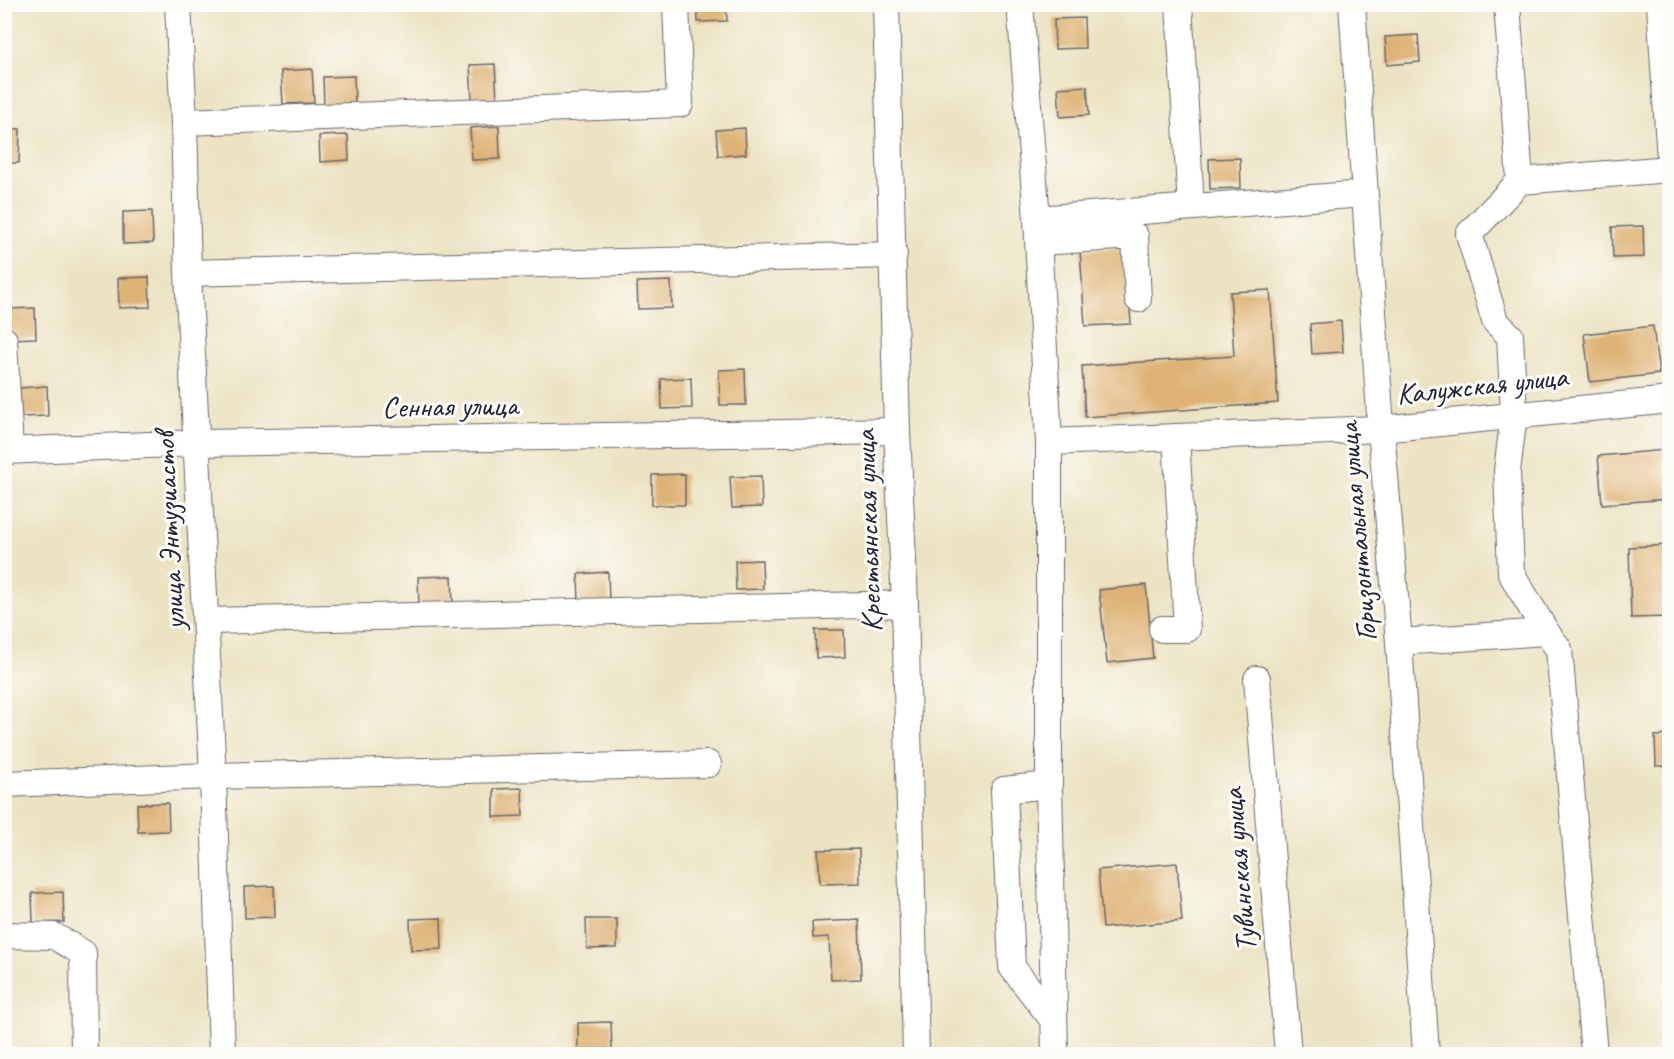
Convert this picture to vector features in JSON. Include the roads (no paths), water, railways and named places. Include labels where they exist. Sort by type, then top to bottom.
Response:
[{"type":"street","name":"улица Энтузиастов","points":[[178,4],[188,273],[207,621],[222,1054]]},
{"type":"street","points":[[184,122],[680,104],[676,4]]},
{"type":"street","name":"Крестьянская улица","points":[[886,4],[897,431],[906,604],[916,1054]]},
{"type":"street","points":[[1020,4],[1037,230],[1049,442],[1049,785],[1055,1054]]},
{"type":"street","points":[[1179,4],[1191,207]]},
{"type":"street","name":"Горизонтальная улица","points":[[1352,4],[1381,429],[1399,642],[1426,1054]]},
{"type":"street","points":[[1507,4],[1520,182]]},
{"type":"street","points":[[1660,4],[1670,160]]},
{"type":"street","points":[[1594,1054],[1559,649],[1510,573],[1507,471],[1514,415],[1510,336],[1495,321],[1469,234],[1520,182],[1670,169]]},
{"type":"street","points":[[1037,230],[1191,207],[1364,194]]},
{"type":"street","points":[[1037,230],[1135,236],[1138,299]]},
{"type":"street","points":[[188,273],[894,255]]},
{"type":"street","points":[[4,340],[7,451]]},
{"type":"street","name":"Калужская улица","points":[[1049,442],[1381,429],[1670,400]]},
{"type":"street","name":"Сенная улица","points":[[7,451],[198,443],[897,431]]},
{"type":"street","points":[[1162,629],[1186,629],[1176,437]]},
{"type":"street","points":[[207,621],[906,604]]},
{"type":"street","points":[[1399,642],[1546,632]]},
{"type":"street","name":"Тувинская улица","points":[[1257,680],[1288,1054]]},
{"type":"street","points":[[4,783],[708,764]]},
{"type":"street","points":[[1049,785],[1004,790],[1012,968],[1054,1021]]},
{"type":"street","points":[[4,935],[54,936],[83,953],[84,1054]]}]
